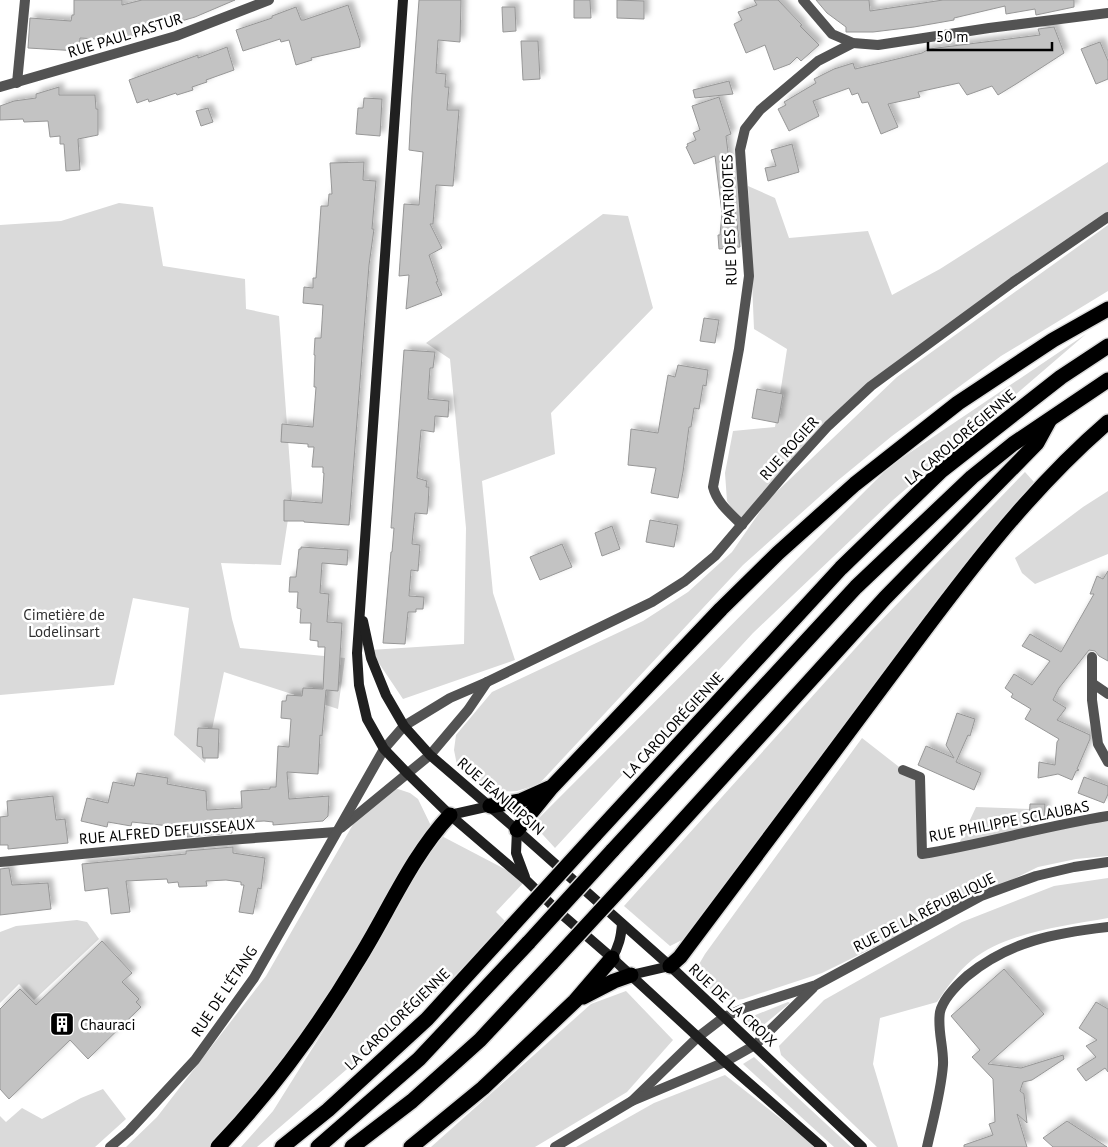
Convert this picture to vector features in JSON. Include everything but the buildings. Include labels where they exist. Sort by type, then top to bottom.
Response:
[{"type":"highway","points":[[517,830],[551,788],[721,608],[854,484],[958,403],[1053,340],[1108,309]]},
{"type":"highway","name":"LA CAROLORÉGIENNE","points":[[282,1147],[328,1110],[427,1019],[841,568],[941,471],[1061,377],[1108,346]]},
{"type":"highway","points":[[318,1147],[419,1059],[856,587],[972,477],[1012,444],[1108,380]]},
{"type":"highway","points":[[352,1147],[412,1101],[480,1040],[636,872],[885,598],[1037,443],[1051,418]]},
{"type":"highway","points":[[670,966],[680,957],[932,620],[1021,508],[1081,446],[1108,422]]},
{"type":"highway","points":[[490,806],[520,800],[551,788]]},
{"type":"highway","points":[[218,1147],[245,1119],[298,1054],[358,962],[418,856],[434,832],[450,815]]},
{"type":"highway","points":[[411,1147],[482,1088],[575,1001],[612,958]]},
{"type":"highway","points":[[575,1001],[614,981],[631,975]]},
{"type":"street","points":[[17,83],[25,0]]},
{"type":"street","name":"RUE PAUL PASTUR","points":[[0,87],[176,36],[269,0]]},
{"type":"street","points":[[403,0],[357,653],[360,685],[367,718],[384,749],[450,815],[526,880],[725,1062],[822,1147]]},
{"type":"street","points":[[803,0],[832,34],[853,43],[878,45],[989,28],[1108,13]]},
{"type":"street","name":"RUE DES PATRIOTES","points":[[742,525],[715,496],[713,486],[739,349],[749,276],[740,150],[745,129],[760,110],[818,61],[853,43]]},
{"type":"street","name":"RUE ROGIER","points":[[404,726],[450,698],[652,602],[685,581],[715,556],[828,426],[871,386],[1005,288],[1108,217]]},
{"type":"street","name":"RUE JEAN LIPSIN","points":[[361,609],[371,658],[386,695],[404,726],[430,755],[581,887]]},
{"type":"street","points":[[1092,657],[1092,700],[1098,744],[1108,762]]},
{"type":"street","name":"RUE ROGIER","points":[[430,755],[468,710],[487,682]]},
{"type":"street","points":[[1092,683],[1108,694]]},
{"type":"street","name":"RUE DE L'ÉTANG","points":[[110,1147],[129,1131],[194,1060],[249,986],[301,898],[336,832],[384,749],[404,726]]},
{"type":"street","name":"RUE DE L'ÉTANG","points":[[336,832],[430,755]]},
{"type":"street","name":"RUE PHILIPPE SCLAUBAS","points":[[903,770],[920,777],[922,854],[957,848],[1066,823],[1108,816]]},
{"type":"street","points":[[450,815],[490,806]]},
{"type":"street","points":[[517,830],[516,853],[526,880]]},
{"type":"street","name":"RUE ALFRED DEFUISSEAUX","points":[[0,862],[336,832]]},
{"type":"street","name":"RUE DE LA RÉPUBLIQUE","points":[[632,1101],[698,1037],[724,1017],[747,1007],[816,985],[981,896],[1036,876],[1074,867],[1108,862]]},
{"type":"street","name":"RUE DE LA CROIX","points":[[581,887],[670,966],[862,1147]]},
{"type":"street","points":[[612,958],[618,948],[622,924]]},
{"type":"street","points":[[927,1147],[943,1064],[940,1010],[956,986],[985,962],[1012,948],[1038,939],[1108,926]]},
{"type":"street","points":[[631,975],[670,966]]},
{"type":"street","name":"RUE DE LA RÉPUBLIQUE","points":[[555,1147],[632,1101],[725,1062],[755,1045],[816,985]]},
{"type":"green space","points":[[1108,162],[1108,217],[902,363],[797,460],[742,525],[727,501],[725,473],[733,431],[775,427],[787,349],[754,329],[748,186],[775,198],[789,238],[868,231],[892,295],[940,269]]},
{"type":"green space","name":"Cimetière de Lodelinsart","points":[[119,203],[153,207],[163,266],[245,279],[246,309],[279,316],[292,493],[281,565],[221,563],[240,648],[345,658],[338,709],[224,672],[205,763],[174,735],[189,608],[133,598],[114,685],[0,695],[0,225],[61,221]]},
{"type":"green space","points":[[603,214],[628,216],[653,308],[551,413],[555,454],[482,481],[493,593],[515,660],[403,699],[370,650],[464,644],[466,528],[450,359],[426,343]]},
{"type":"green space","points":[[1108,225],[1108,291],[1001,356],[892,436],[836,482],[743,565],[539,784],[517,791],[493,792],[457,765],[454,750],[456,735],[492,692],[643,621],[688,592],[732,552],[768,500],[897,377]]},
{"type":"green space","points":[[1086,334],[893,500],[753,633],[555,848],[533,824],[890,466]]},
{"type":"green space","points":[[1025,472],[1034,482],[682,940],[670,946],[624,906],[871,631]]},
{"type":"green space","points":[[1108,491],[1108,554],[1035,584],[1022,573],[1015,558],[1083,507]]},
{"type":"green space","points":[[862,738],[903,770],[920,777],[922,854],[957,848],[976,807],[1030,809],[1031,831],[1108,818],[1108,856],[1076,859],[1038,867],[822,973],[743,999],[735,1000],[722,997],[696,976],[695,971],[705,954]]},
{"type":"green space","points":[[392,787],[410,793],[418,799],[434,832],[526,880],[496,912],[511,927],[257,1147],[241,1147],[273,1111],[361,971],[428,843],[344,983],[219,1147],[126,1147],[157,1117],[266,976],[359,814]]},
{"type":"green space","points":[[1108,878],[1108,918],[1055,927],[1019,937],[986,950],[962,969],[937,1002],[880,1018],[873,1064],[898,1147],[877,1147],[781,1055],[779,1046],[824,1000],[962,922],[1054,886]]},
{"type":"green space","points":[[77,920],[87,922],[99,939],[34,1000],[19,984],[0,1003],[0,932],[16,926]]},
{"type":"green space","points":[[626,991],[673,1040],[627,1092],[535,1147],[431,1147],[591,1004]]},
{"type":"green space","points":[[788,1002],[790,1003],[755,1032],[745,1022],[753,1016]]},
{"type":"green space","points":[[754,1057],[851,1147],[834,1147],[743,1064]]},
{"type":"green space","points":[[725,1075],[814,1147],[576,1147],[654,1103]]},
{"type":"green space","points":[[103,1089],[126,1119],[95,1147],[0,1147],[0,1116],[6,1122],[22,1108],[42,1119],[81,1098]]},
{"type":"place","name":"Chauraci","points":[[62,1024]]}]
